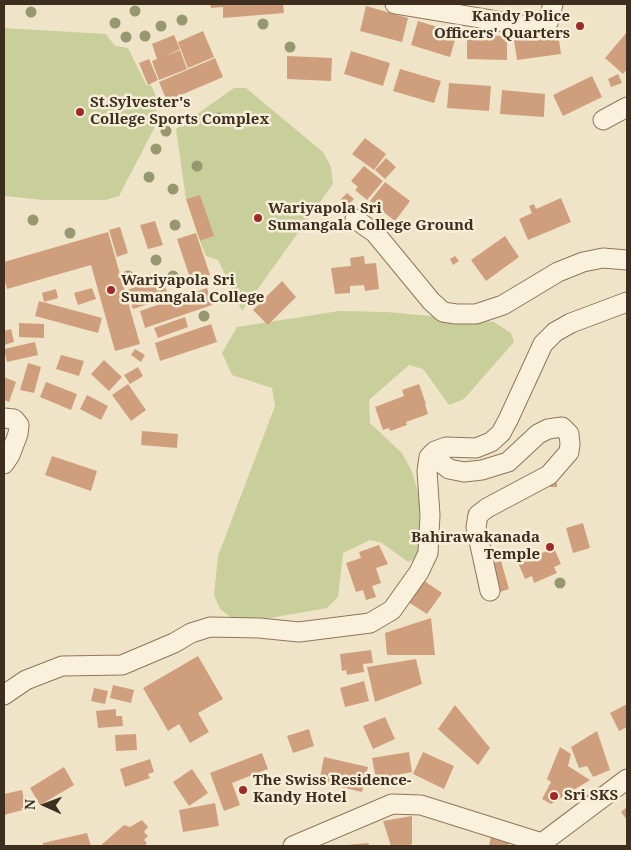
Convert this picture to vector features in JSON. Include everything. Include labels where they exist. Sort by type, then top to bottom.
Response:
[{"type":"street","points":[[395,4],[534,28],[548,23],[554,4]]},
{"type":"street","points":[[603,120],[627,107]]},
{"type":"street","points":[[355,219],[375,233],[431,301],[443,312],[456,314],[476,314],[503,305],[558,272],[582,262],[603,258],[627,260]]},
{"type":"street","points":[[4,695],[26,680],[62,666],[122,665],[174,643],[191,633],[210,627],[259,628],[299,632],[370,623],[392,610],[419,572],[428,553],[430,515],[427,471],[429,457],[435,451],[446,447],[476,448],[491,442],[502,432],[543,344],[555,332],[571,323],[627,302]]},
{"type":"street","points":[[4,418],[14,419],[19,425],[18,434],[10,455],[4,464]]},
{"type":"street","points":[[435,451],[440,462],[449,469],[464,472],[482,470],[508,462],[538,434],[548,429],[562,426],[569,434],[569,452],[549,475],[487,508],[478,515],[476,526],[490,591]]},
{"type":"street","points":[[293,846],[392,804],[421,806],[542,844],[627,779]]},
{"type":"green space","name":"St.Sylvester's College Sports Complex","points":[[4,28],[106,34],[115,46],[128,48],[147,86],[151,85],[158,101],[155,103],[158,121],[119,196],[106,200],[43,200],[4,196]]},
{"type":"green space","name":"Wariyapola Sri Sumangala College Ground","points":[[234,88],[246,88],[323,152],[331,167],[333,184],[242,311],[218,260],[206,256],[200,241],[213,236],[200,195],[186,199],[176,129]]},
{"type":"green space","points":[[339,311],[387,312],[494,322],[511,333],[514,342],[464,399],[449,405],[423,369],[409,365],[369,400],[370,423],[402,453],[412,472],[420,499],[418,558],[408,562],[382,543],[370,540],[343,553],[338,597],[327,608],[253,621],[233,619],[220,609],[214,595],[218,556],[275,406],[272,388],[232,375],[222,353],[237,327]]},
{"type":"building","points":[[210,4],[283,4],[284,13],[223,18],[223,7],[211,8]]},
{"type":"building","points":[[366,6],[408,18],[402,42],[360,31]]},
{"type":"building","points":[[418,21],[457,33],[450,57],[411,45]]},
{"type":"building","points":[[203,31],[214,57],[188,68],[178,42]]},
{"type":"building","points":[[627,32],[627,69],[623,74],[605,58]]},
{"type":"building","points":[[558,34],[561,54],[517,60],[514,40]]},
{"type":"building","points":[[174,35],[180,49],[164,57],[180,50],[187,69],[159,80],[152,61],[157,59],[152,44]]},
{"type":"building","points":[[467,35],[507,36],[507,60],[467,59]]},
{"type":"building","points":[[351,51],[390,63],[383,86],[344,74]]},
{"type":"building","points":[[287,56],[332,58],[331,81],[287,79]]},
{"type":"building","points":[[215,58],[223,77],[167,101],[159,82]]},
{"type":"building","points":[[149,59],[158,80],[148,85],[139,63]]},
{"type":"building","points":[[400,69],[441,81],[434,103],[393,91]]},
{"type":"building","points":[[618,74],[622,83],[611,87],[608,79]]},
{"type":"building","points":[[592,76],[602,97],[563,116],[553,95]]},
{"type":"building","points":[[449,83],[491,86],[489,111],[447,108]]},
{"type":"building","points":[[502,90],[545,94],[544,117],[500,114]]},
{"type":"building","points":[[365,138],[386,154],[374,170],[352,154]]},
{"type":"building","points":[[386,158],[396,167],[385,179],[375,170]]},
{"type":"building","points":[[364,166],[383,181],[367,200],[355,190],[358,187],[351,181]]},
{"type":"building","points":[[385,182],[410,201],[395,221],[370,201]]},
{"type":"building","points":[[347,193],[354,199],[347,206],[340,200]]},
{"type":"building","points":[[200,195],[214,236],[200,241],[186,199]]},
{"type":"building","points":[[561,198],[571,222],[528,240],[519,219],[532,213],[529,206],[534,204],[536,209]]},
{"type":"building","points":[[155,221],[163,245],[148,249],[140,225]]},
{"type":"building","points":[[120,227],[128,253],[117,257],[109,230]]},
{"type":"building","points":[[108,232],[140,344],[115,351],[91,265],[7,289],[4,277],[4,262]]},
{"type":"building","points":[[196,233],[210,275],[191,281],[177,239]]},
{"type":"building","points":[[505,236],[519,257],[486,281],[471,260]]},
{"type":"building","points":[[364,256],[365,264],[376,263],[379,289],[365,291],[364,285],[350,286],[350,293],[335,294],[331,268],[351,266],[350,258]]},
{"type":"building","points":[[455,256],[459,261],[453,265],[450,259]]},
{"type":"building","points":[[162,278],[169,297],[133,309],[127,290]]},
{"type":"building","points":[[282,281],[296,297],[268,325],[253,310]]},
{"type":"building","points":[[92,288],[96,299],[78,305],[74,293]]},
{"type":"building","points":[[207,288],[212,305],[145,328],[140,311]]},
{"type":"building","points":[[56,289],[58,298],[44,302],[42,293]]},
{"type":"building","points":[[39,301],[102,318],[98,333],[35,316]]},
{"type":"building","points":[[185,317],[188,327],[158,338],[154,328]]},
{"type":"building","points":[[19,323],[44,324],[44,338],[19,337]]},
{"type":"building","points":[[211,324],[217,342],[160,361],[155,343]]},
{"type":"building","points":[[11,329],[14,342],[4,345],[4,331]]},
{"type":"building","points":[[35,342],[38,355],[7,362],[4,349]]},
{"type":"building","points":[[135,349],[145,355],[141,362],[131,355]]},
{"type":"building","points":[[61,355],[84,361],[79,376],[56,369]]},
{"type":"building","points":[[104,360],[122,377],[109,391],[91,374]]},
{"type":"building","points":[[28,363],[41,367],[34,393],[20,390]]},
{"type":"building","points":[[138,367],[143,376],[130,384],[124,375]]},
{"type":"building","points":[[4,377],[16,382],[9,402],[4,400]]},
{"type":"building","points":[[46,382],[77,394],[71,410],[40,397]]},
{"type":"building","points":[[128,384],[146,410],[131,421],[112,395]]},
{"type":"building","points":[[419,384],[428,414],[406,422],[407,425],[390,431],[389,428],[383,430],[375,407],[404,396],[402,390]]},
{"type":"building","points":[[87,395],[108,406],[101,420],[80,409]]},
{"type":"building","points":[[142,431],[178,434],[177,448],[141,445]]},
{"type":"building","points":[[52,456],[97,471],[91,491],[45,475]]},
{"type":"building","points":[[550,483],[557,483],[557,487],[550,487]]},
{"type":"building","points":[[583,523],[590,548],[573,553],[566,528]]},
{"type":"building","points":[[379,545],[388,564],[376,568],[381,583],[372,586],[376,597],[366,600],[363,590],[356,592],[346,563],[361,558],[359,552]]},
{"type":"building","points":[[554,548],[561,564],[554,567],[557,573],[534,583],[532,576],[525,579],[518,563]]},
{"type":"building","points":[[501,561],[509,589],[494,594],[486,565]]},
{"type":"building","points":[[420,578],[442,593],[427,614],[405,600]]},
{"type":"building","points":[[431,618],[435,655],[387,655],[385,633]]},
{"type":"building","points":[[371,650],[373,663],[363,664],[364,672],[347,675],[346,670],[342,671],[340,654]]},
{"type":"building","points":[[198,656],[223,699],[198,713],[209,732],[190,743],[179,724],[168,731],[143,688]]},
{"type":"building","points":[[416,659],[422,684],[375,702],[367,667]]},
{"type":"building","points":[[364,681],[369,701],[345,707],[340,688]]},
{"type":"building","points":[[113,685],[134,690],[131,703],[110,698]]},
{"type":"building","points":[[94,688],[108,691],[105,704],[91,701]]},
{"type":"building","points":[[627,704],[627,727],[619,731],[610,713]]},
{"type":"building","points":[[455,705],[490,748],[478,765],[438,729]]},
{"type":"building","points":[[116,709],[116,716],[122,716],[123,726],[98,728],[96,711]]},
{"type":"building","points":[[385,717],[395,739],[373,749],[363,726]]},
{"type":"building","points":[[309,729],[314,746],[293,753],[287,736]]},
{"type":"building","points":[[597,731],[610,770],[593,777],[587,766],[579,768],[571,747]]},
{"type":"building","points":[[136,734],[137,750],[116,751],[115,735]]},
{"type":"building","points":[[560,747],[571,754],[568,766],[590,780],[551,804],[542,799],[551,782],[547,779]]},
{"type":"building","points":[[409,752],[412,772],[376,779],[372,758]]},
{"type":"building","points":[[423,752],[454,766],[444,789],[413,774]]},
{"type":"building","points":[[262,753],[268,769],[232,783],[240,805],[224,811],[210,773]]},
{"type":"building","points":[[324,757],[368,767],[362,792],[319,782]]},
{"type":"building","points":[[150,759],[154,772],[148,774],[150,778],[125,787],[120,769]]},
{"type":"building","points":[[64,767],[74,785],[40,805],[30,788]]},
{"type":"building","points":[[192,769],[208,793],[189,806],[173,782]]},
{"type":"building","points":[[22,790],[26,809],[4,815],[4,794]]},
{"type":"building","points":[[215,803],[219,826],[183,832],[179,810]]},
{"type":"building","points":[[627,807],[627,820],[621,812]]},
{"type":"building","points":[[412,816],[412,844],[407,846],[391,846],[383,821]]},
{"type":"building","points":[[142,820],[148,827],[144,832],[148,836],[144,840],[147,843],[144,846],[100,846],[124,825],[130,827]]},
{"type":"building","points":[[492,832],[512,838],[508,846],[489,846]]},
{"type":"building","points":[[87,833],[91,846],[43,846],[43,843]]},
{"type":"building","points":[[369,843],[368,846],[346,846],[346,845]]},
{"type":"place","name":"Kandy Police Officers' Quarters","points":[[580,26]]},
{"type":"place","name":"St.Sylvester's College Sports Complex","points":[[80,112]]},
{"type":"place","name":"Wariyapola Sri Sumangala College Ground","points":[[258,218]]},
{"type":"place","name":"Wariyapola Sri Sumangala College","points":[[111,290]]},
{"type":"place","name":"Bahirawakanada Temple","points":[[550,547]]},
{"type":"place","name":"The Swiss Residence- Kandy Hotel","points":[[243,790]]},
{"type":"place","name":"Sri SKS","points":[[554,796]]}]
